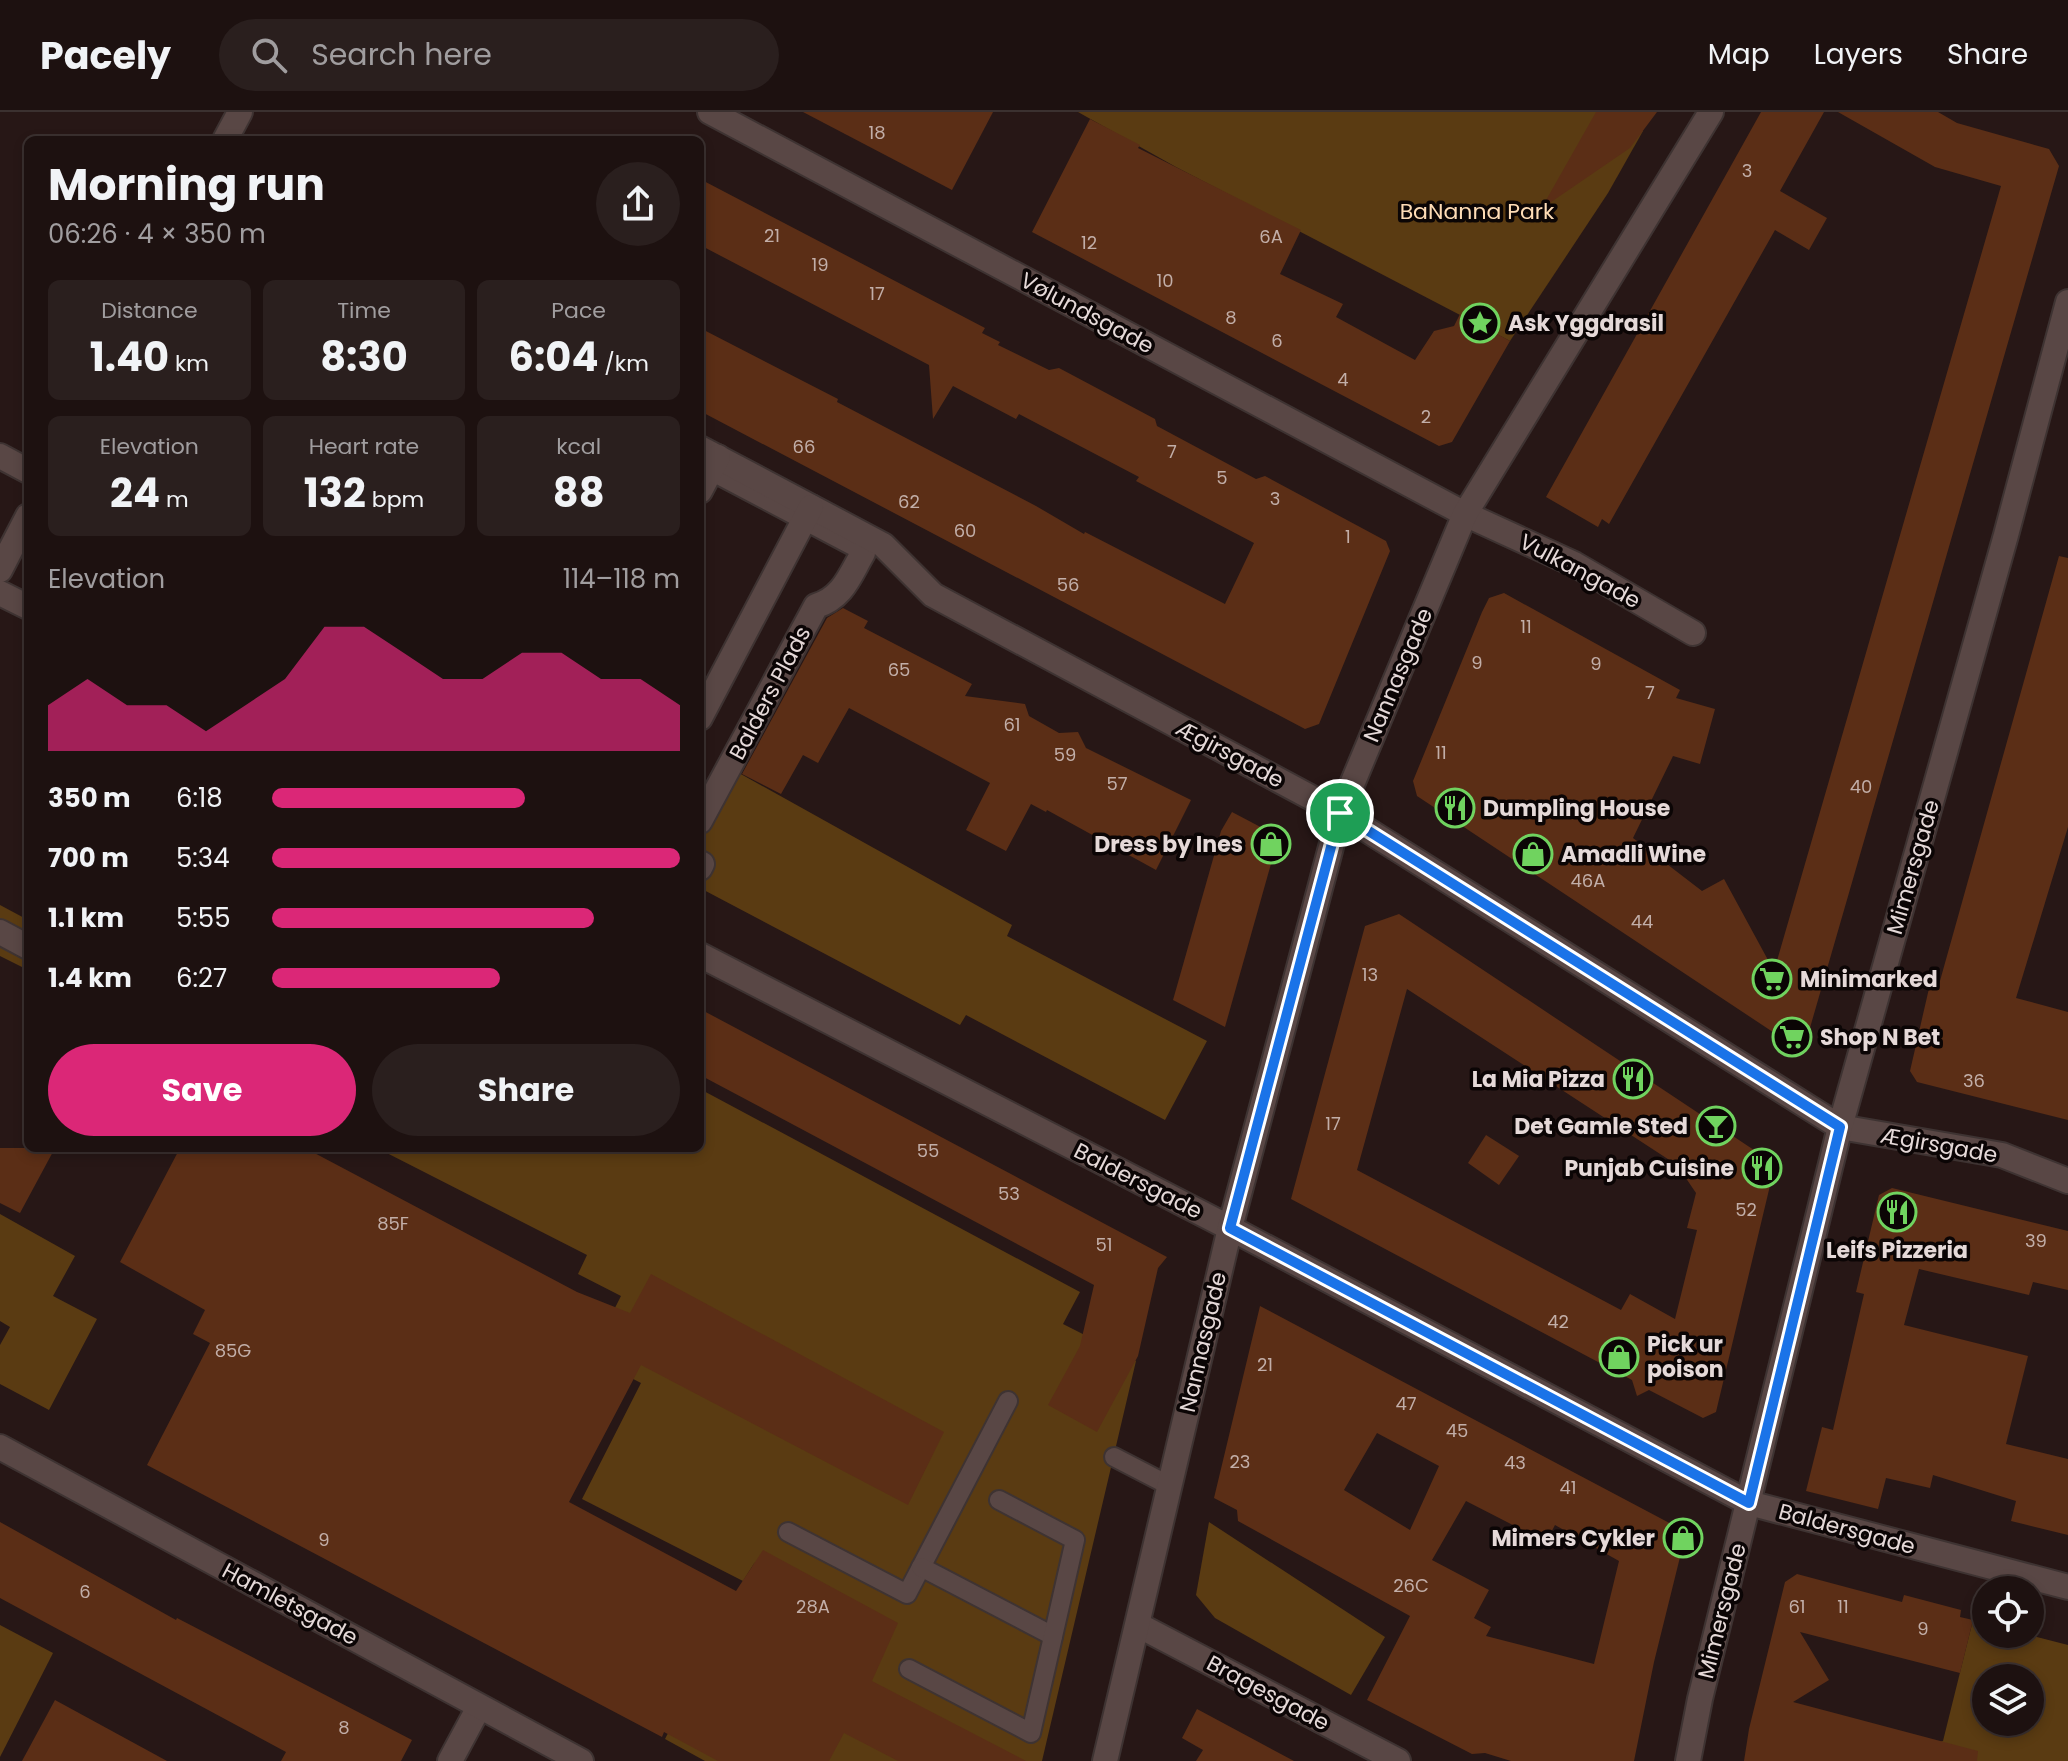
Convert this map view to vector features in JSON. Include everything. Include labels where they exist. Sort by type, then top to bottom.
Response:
[{"type":"street","points":[[227,136],[240,112]]},
{"type":"street","name":"Vølundsgade","points":[[710,112],[1465,514]]},
{"type":"street","name":"Nannasgade","points":[[1105,1761],[1230,1228],[1340,813],[1465,514],[1711,112]]},
{"type":"street","name":"Mimersgade","points":[[1688,1761],[1700,1699],[1840,1127],[2068,302]]},
{"type":"street","points":[[0,456],[24,469]]},
{"type":"street","name":"Balders Plads","points":[[704,814],[816,606],[830,602],[842,590],[863,553],[861,547],[808,512],[707,459]]},
{"type":"street","points":[[704,710],[808,512]]},
{"type":"street","name":"Ægirsgade","points":[[808,512],[883,545],[933,595],[1340,813],[1840,1127],[2002,1155],[2068,1181]]},
{"type":"street","name":"Vulkangade","points":[[1465,514],[1574,564],[1693,633]]},
{"type":"street","points":[[0,570],[24,524]]},
{"type":"street","points":[[0,593],[24,605]]},
{"type":"street","points":[[0,932],[24,945]]},
{"type":"street","name":"Baldersgade","points":[[704,957],[1230,1228],[1749,1503],[2068,1587]]},
{"type":"street","name":"Hamletsgade","points":[[0,1447],[581,1761]]},
{"type":"street","name":"Bragesgade","points":[[1138,1625],[1398,1761]]},
{"type":"street","points":[[450,1761],[479,1707]]},
{"type":"lane","points":[[788,1532],[907,1594],[1008,1401]]},
{"type":"lane","points":[[1114,1457],[1170,1486]]},
{"type":"lane","points":[[909,1669],[1031,1733],[1075,1540],[999,1500]]},
{"type":"lane","points":[[921,1567],[1053,1636]]},
{"type":"green space","name":"BaNanna Park","points":[[1078,112],[1608,112],[1643,131],[1608,193],[1510,341],[1176,167]]},
{"type":"green space","points":[[730,768],[1012,925],[1007,936],[1207,1041],[1165,1120],[966,1015],[960,1025],[704,890],[704,814]]},
{"type":"green space","points":[[0,905],[24,918],[24,968],[0,956]]},
{"type":"green space","points":[[704,1091],[1080,1292],[1063,1324],[1136,1361],[1042,1761],[705,1761],[665,1739],[755,1562],[743,1581],[582,1499],[641,1383],[590,1357],[621,1296],[578,1274],[587,1255],[385,1152],[704,1152]]},
{"type":"green space","points":[[0,1214],[75,1256],[53,1296],[97,1319],[49,1410],[0,1384],[0,1345],[10,1327],[0,1321]]},
{"type":"green space","points":[[1209,1522],[1385,1637],[1351,1695],[1215,1618],[1196,1595]]},
{"type":"green space","points":[[1972,1624],[1972,1648],[2044,1648],[2044,1639],[2068,1645],[2068,1761],[1881,1761],[1943,1741]]},
{"type":"green space","points":[[0,1625],[53,1653],[0,1757]]},
{"type":"building","points":[[803,112],[993,112],[952,190]]},
{"type":"building","points":[[1596,112],[1657,112],[1630,148],[1541,209]]},
{"type":"building","points":[[1761,112],[1824,112],[1780,191],[1827,218],[1809,250],[1775,230],[1609,524],[1602,519],[1598,527],[1546,497]]},
{"type":"building","points":[[1838,112],[1938,112],[1957,123],[2049,149],[2059,166],[1803,1052],[1417,796],[1413,781],[1482,612],[1489,598],[1504,593],[1680,690],[1676,698],[1715,709],[1700,764],[1673,756],[1633,838],[1702,891],[1724,879],[1774,971],[2001,186],[1935,167]]},
{"type":"building","points":[[1090,119],[1140,145],[1138,148],[1301,230],[1280,274],[1343,304],[1336,317],[1415,360],[1434,331],[1454,326],[1460,314],[1510,341],[1452,442],[1439,446],[1032,232]]},
{"type":"building","points":[[704,181],[985,328],[982,333],[1000,342],[998,345],[1049,370],[1059,368],[1155,419],[1157,426],[1256,479],[1265,476],[1386,541],[1390,551],[1319,724],[1305,729],[704,413],[704,330],[838,399],[837,402],[1084,534],[1225,604],[1254,543],[1136,481],[1139,477],[1019,414],[1016,419],[953,386],[933,419],[929,365],[704,247]]},
{"type":"building","points":[[2059,556],[2068,558],[2068,827],[2016,998],[2068,1012],[2068,1120],[1917,1082],[1910,1071],[1930,984],[1938,988]]},
{"type":"building","points":[[843,608],[868,621],[864,628],[972,684],[965,696],[1025,704],[1029,716],[1059,733],[1078,732],[1086,748],[1191,800],[1156,870],[1031,804],[1006,851],[966,830],[990,783],[849,708],[818,763],[803,755],[781,794],[742,774],[827,618]]},
{"type":"building","points":[[1232,812],[1270,832],[1276,846],[1225,1027],[1173,1000],[1221,831]]},
{"type":"building","points":[[1399,914],[1769,1160],[1773,1173],[1716,1412],[1703,1418],[1649,1390],[1637,1396],[1632,1380],[1291,1199],[1365,926]],"holes":[[[1407,989],[1677,1165],[1696,1193],[1687,1228],[1697,1230],[1675,1319],[1630,1294],[1621,1310],[1357,1170]]]},
{"type":"building","points":[[704,1011],[1167,1257],[1158,1268],[1138,1356],[1097,1432],[1048,1405],[1080,1346],[1094,1285],[704,1077]]},
{"type":"building","points":[[1486,1135],[1519,1156],[1499,1185],[1468,1163]]},
{"type":"building","points":[[0,1148],[53,1152],[20,1213],[0,1203]]},
{"type":"building","points":[[178,1152],[313,1152],[577,1292],[630,1313],[651,1274],[944,1432],[908,1505],[641,1365],[569,1502],[736,1591],[763,1550],[898,1623],[872,1681],[1026,1761],[898,1761],[844,1733],[829,1761],[718,1761],[664,1732],[662,1737],[147,1465],[210,1343],[193,1334],[205,1310],[120,1262]]},
{"type":"building","points":[[1892,1188],[2068,1231],[2068,1290],[2033,1282],[2029,1295],[1919,1269],[1904,1325],[2028,1356],[2006,1444],[2068,1459],[2068,1535],[2011,1521],[2016,1501],[1933,1475],[1930,1488],[1886,1478],[1878,1509],[1806,1491],[1822,1427],[1833,1430],[1864,1294],[1856,1292],[1879,1195]]},
{"type":"building","points":[[1260,1306],[1677,1527],[1684,1541],[1654,1662],[1634,1761],[1511,1761],[1485,1753],[1472,1754],[1367,1700],[1410,1616],[1238,1521],[1237,1510],[1214,1498]],"holes":[[[1377,1433],[1439,1466],[1410,1530],[1344,1490]],[[1466,1501],[1546,1542],[1555,1525],[1619,1561],[1594,1664],[1486,1636],[1491,1627],[1474,1618],[1489,1590],[1432,1560]]]},
{"type":"building","points":[[0,1522],[176,1620],[412,1740],[401,1761],[281,1761],[286,1752],[0,1598]]},
{"type":"building","points":[[1797,1574],[1902,1602],[1904,1595],[1961,1610],[1960,1617],[1972,1620],[1960,1673],[1800,1632],[1829,1680],[1793,1702],[1978,1751],[1977,1761],[1744,1761],[1785,1582]]},
{"type":"building","points":[[55,1700],[167,1761],[22,1761]]},
{"type":"building","points":[[1197,1709],[1294,1761],[1196,1761],[1203,1750],[1182,1738]]},
{"type":"place","name":"Ask Yggdrasil","points":[[1480,323]]},
{"type":"place","name":"Dumpling House","points":[[1455,808]]},
{"type":"place","name":"Dress by Ines","points":[[1271,844]]},
{"type":"place","name":"Amadli Wine","points":[[1533,854]]},
{"type":"place","name":"Minimarked","points":[[1772,979]]},
{"type":"place","name":"Shop N Bet","points":[[1792,1037]]},
{"type":"place","name":"La Mia Pizza","points":[[1633,1079]]},
{"type":"place","name":"Det Gamle Sted","points":[[1716,1126]]},
{"type":"place","name":"Punjab Cuisine","points":[[1762,1168]]},
{"type":"place","name":"Leifs Pizzeria","points":[[1897,1212]]},
{"type":"place","name":"Pick ur poison","points":[[1619,1357]]},
{"type":"place","name":"Mimers Cykler","points":[[1683,1538]]},
{"type":"route","points":[[1340,813],[1840,1127],[1749,1503],[1230,1228],[1340,813]]}]
